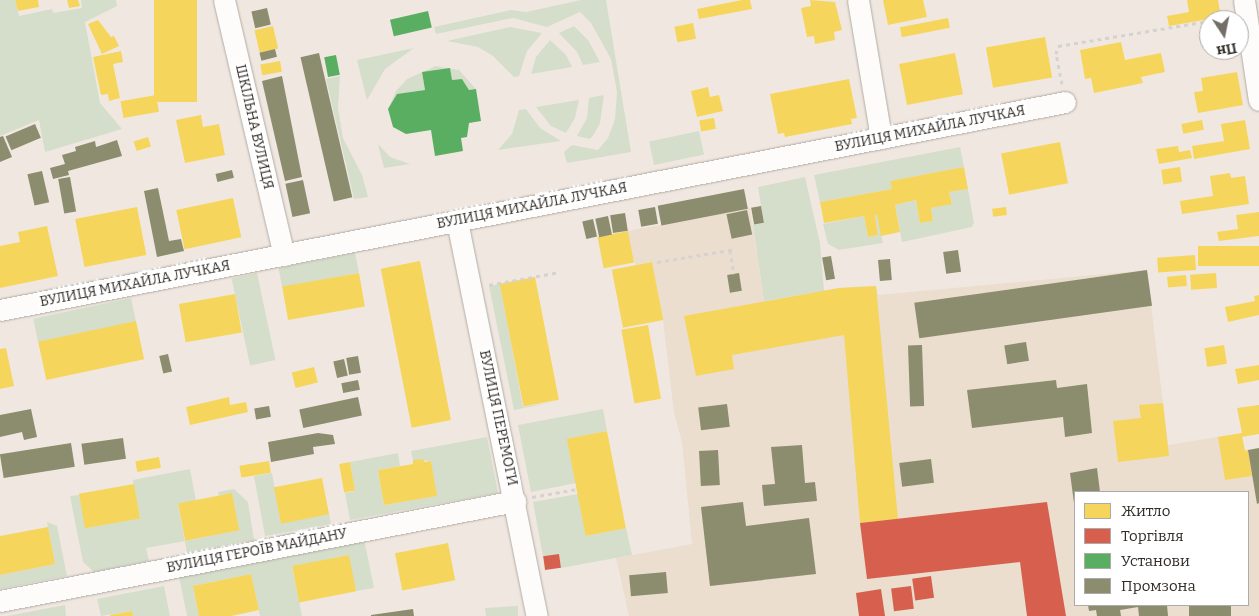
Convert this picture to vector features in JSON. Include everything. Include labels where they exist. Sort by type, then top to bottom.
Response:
[{"type":"street","name":"ШКІЛЬНА ВУЛИЦЯ","points":[[224,0],[284,255]]},
{"type":"street","points":[[858,0],[881,138]]},
{"type":"street","points":[[1244,0],[1259,100]]},
{"type":"street","name":"ВУЛИЦЯ МИХАЙЛА ЛУЧКАЯ","points":[[0,310],[1065,102]]},
{"type":"street","name":"ВУЛИЦЯ ПЕРЕМОГИ","points":[[457,221],[537,616]]},
{"type":"street","name":"ВУЛИЦЯ ГЕРОЇВ МАЙДАНУ","points":[[0,601],[514,501]]},
{"type":"path","points":[[1065,102],[1056,54],[1058,46],[1199,23]]},
{"type":"path","points":[[657,262],[736,249]]},
{"type":"path","points":[[730,250],[734,274]]},
{"type":"path","points":[[471,288],[560,272]]},
{"type":"path","points":[[514,501],[577,489]]},
{"type":"shaded area","points":[[750,208],[764,301],[839,288],[876,286],[878,295],[1147,270],[1168,445],[1242,433],[1245,450],[1259,448],[1259,616],[629,616],[616,558],[692,544],[682,442],[674,413],[663,320],[652,262],[635,265],[628,231]]},
{"type":"green space","points":[[0,0],[15,0],[19,16],[52,9],[53,13],[82,8],[81,0],[116,0],[117,6],[85,22],[100,103],[122,129],[45,152],[39,120],[0,136]]},
{"type":"green space","points":[[581,0],[606,0],[631,152],[567,163],[564,152],[572,145],[598,150],[608,138],[615,119],[617,92],[611,59],[591,23],[580,12],[547,27],[513,18],[436,34],[434,27],[511,10],[526,12]]},
{"type":"green space","points":[[574,26],[588,40],[600,62],[583,65],[577,52],[559,33]]},
{"type":"green space","points":[[510,27],[542,33],[527,51],[519,76],[514,77],[493,56],[478,47],[447,41]]},
{"type":"green space","points":[[550,40],[566,55],[572,67],[531,74],[536,57]]},
{"type":"green space","points":[[414,48],[385,69],[367,100],[357,60]]},
{"type":"green space","points":[[436,66],[459,70],[476,89],[469,90],[462,79],[452,80],[422,73],[425,90],[398,94],[388,109],[396,91],[407,79]]},
{"type":"green space","points":[[340,76],[338,108],[343,138],[362,175],[368,197],[354,199],[326,79]]},
{"type":"green space","points":[[604,95],[600,123],[594,134],[590,139],[577,136],[587,118],[589,98]]},
{"type":"green space","points":[[579,100],[575,118],[566,133],[551,126],[536,107]]},
{"type":"green space","points":[[526,109],[540,128],[561,141],[498,150],[512,134],[519,110]]},
{"type":"green space","points":[[699,131],[704,154],[654,165],[649,142]]},
{"type":"green space","points":[[378,144],[390,157],[410,164],[384,168]]},
{"type":"green space","points":[[960,147],[964,167],[891,181],[892,189],[820,202],[814,175]]},
{"type":"green space","points":[[805,177],[820,243],[824,291],[764,301],[753,225],[764,223],[758,187]]},
{"type":"green space","points":[[968,189],[974,223],[972,227],[902,242],[895,205],[916,200],[920,223],[933,221],[931,208],[952,203],[949,192]]},
{"type":"green space","points":[[875,215],[877,215],[883,243],[839,250],[828,244],[823,224],[864,216],[868,237],[878,235]]},
{"type":"green space","points":[[355,253],[359,273],[282,288],[278,268]]},
{"type":"green space","points":[[257,273],[276,360],[250,365],[232,278]]},
{"type":"green space","points":[[500,284],[523,407],[559,401],[514,410],[489,286]]},
{"type":"green space","points":[[131,298],[136,321],[38,342],[33,319]]},
{"type":"green space","points":[[603,409],[607,431],[567,439],[576,483],[531,492],[518,425]]},
{"type":"green space","points":[[487,437],[498,493],[350,520],[345,493],[355,491],[350,462],[398,453],[400,466],[378,470],[384,505],[436,496],[431,461],[413,460],[411,451]]},
{"type":"green space","points":[[190,469],[196,501],[178,505],[185,541],[146,548],[149,561],[94,572],[83,562],[70,496],[79,495],[86,528],[140,518],[133,480]]},
{"type":"green space","points":[[272,473],[281,523],[329,514],[331,524],[265,536],[254,476]]},
{"type":"green space","points":[[234,489],[248,502],[254,540],[187,553],[185,541],[239,530],[232,494],[219,496],[218,492]]},
{"type":"green space","points":[[578,494],[586,536],[626,528],[632,555],[561,568],[559,555],[543,557],[533,502]]},
{"type":"green space","points":[[47,522],[57,526],[67,576],[0,589],[0,575],[55,564]]},
{"type":"green space","points":[[364,539],[374,588],[356,591],[348,555],[292,567],[302,616],[260,616],[251,574],[193,586],[199,616],[187,616],[179,576]]},
{"type":"green space","points":[[164,586],[170,616],[133,616],[132,611],[101,616],[97,599]]},
{"type":"green space","points":[[65,605],[66,616],[7,616]]},
{"type":"green space","points":[[518,606],[518,616],[486,616],[485,608]]},
{"type":"building: Житло","points":[[15,0],[38,0],[39,7],[18,11]]},
{"type":"building: Житло","points":[[67,0],[78,0],[80,6],[69,8]]},
{"type":"building: Житло","points":[[154,0],[197,0],[197,102],[154,102]]},
{"type":"building: Житло","points":[[750,0],[752,9],[699,19],[697,9]]},
{"type":"building: Житло","points":[[810,0],[835,2],[842,30],[834,32],[835,40],[815,44],[814,36],[807,37],[801,8],[811,6]]},
{"type":"building: Житло","points":[[883,0],[923,0],[927,17],[888,25]]},
{"type":"building: Житло","points":[[1187,0],[1218,0],[1220,10],[1199,10],[1199,21],[1169,26],[1167,16],[1189,12]]},
{"type":"building: Житло","points":[[948,18],[950,28],[902,37],[900,27]]},
{"type":"building: Житло","points":[[98,20],[111,37],[114,36],[119,46],[102,54],[88,24]]},
{"type":"building: Житло","points":[[693,23],[696,39],[677,42],[674,27]]},
{"type":"building: Житло","points":[[273,26],[278,48],[260,53],[254,30]]},
{"type":"building: Житло","points":[[1045,37],[1052,77],[993,88],[986,47]]},
{"type":"building: Житло","points":[[1121,42],[1125,60],[1161,53],[1165,72],[1141,77],[1143,83],[1094,93],[1091,78],[1085,79],[1080,50]]},
{"type":"building: Житло","points":[[121,51],[123,62],[113,64],[120,98],[109,101],[108,94],[101,95],[93,57]]},
{"type":"building: Житло","points":[[955,53],[963,94],[907,105],[899,64]]},
{"type":"building: Житло","points":[[280,61],[282,72],[262,75],[260,64]]},
{"type":"building: Житло","points":[[1237,72],[1243,105],[1198,113],[1194,92],[1203,91],[1201,78]]},
{"type":"building: Житло","points":[[849,79],[857,118],[851,119],[852,124],[785,137],[784,133],[778,134],[770,94]]},
{"type":"building: Житло","points":[[708,87],[710,97],[719,95],[723,111],[697,117],[691,91]]},
{"type":"building: Житло","points":[[156,95],[159,112],[123,118],[121,101]]},
{"type":"building: Житло","points":[[201,115],[203,127],[219,124],[225,155],[185,163],[176,120]]},
{"type":"building: Житло","points":[[714,118],[716,129],[701,131],[699,121]]},
{"type":"building: Житло","points":[[1202,120],[1204,130],[1183,134],[1181,124]]},
{"type":"building: Житло","points":[[1245,120],[1250,149],[1194,159],[1192,146],[1224,141],[1221,124]]},
{"type":"building: Житло","points":[[148,137],[151,147],[137,151],[134,141]]},
{"type":"building: Житло","points":[[1060,142],[1068,183],[1009,195],[1001,153]]},
{"type":"building: Житло","points":[[1178,146],[1179,152],[1190,150],[1192,158],[1159,164],[1156,149]]},
{"type":"building: Житло","points":[[964,167],[968,189],[949,192],[952,204],[931,208],[933,221],[920,223],[916,200],[895,205],[900,232],[881,236],[877,215],[875,215],[878,235],[868,237],[864,216],[824,223],[820,202],[892,189],[890,181]]},
{"type":"building: Житло","points":[[1180,167],[1182,182],[1163,184],[1161,170]]},
{"type":"building: Житло","points":[[1230,173],[1231,178],[1245,176],[1249,204],[1182,214],[1180,201],[1213,196],[1210,176]]},
{"type":"building: Житло","points":[[233,198],[241,237],[185,249],[176,210]]},
{"type":"building: Житло","points":[[137,207],[146,255],[85,267],[75,219]]},
{"type":"building: Житло","points":[[1006,207],[1007,215],[993,217],[992,209]]},
{"type":"building: Житло","points":[[1259,212],[1259,236],[1219,241],[1217,232],[1238,229],[1236,215]]},
{"type":"building: Житло","points":[[47,226],[58,276],[0,288],[0,246],[20,242],[18,232]]},
{"type":"building: Житло","points":[[628,231],[634,262],[604,268],[598,237]]},
{"type":"building: Житло","points":[[1198,246],[1259,246],[1259,266],[1198,266]]},
{"type":"building: Житло","points":[[1195,255],[1196,270],[1158,273],[1157,258]]},
{"type":"building: Житло","points":[[420,261],[451,420],[412,428],[381,269]]},
{"type":"building: Житло","points":[[652,262],[663,320],[623,328],[612,270]]},
{"type":"building: Житло","points":[[359,273],[365,306],[288,320],[282,287]]},
{"type":"building: Житло","points":[[1216,273],[1217,288],[1191,290],[1190,275]]},
{"type":"building: Житло","points":[[1186,275],[1187,286],[1168,288],[1167,277]]},
{"type":"building: Житло","points":[[535,277],[559,400],[524,407],[500,284]]},
{"type":"building: Житло","points":[[876,286],[898,519],[860,523],[844,335],[732,355],[734,369],[696,376],[684,316],[839,288]]},
{"type":"building: Житло","points":[[235,294],[242,332],[186,342],[179,304]]},
{"type":"building: Житло","points":[[1259,295],[1259,315],[1228,322],[1225,307],[1255,301],[1254,296]]},
{"type":"building: Житло","points":[[136,321],[144,359],[46,380],[38,342]]},
{"type":"building: Житло","points":[[648,325],[661,399],[634,404],[621,330]]},
{"type":"building: Житло","points":[[1224,345],[1227,364],[1207,367],[1204,348]]},
{"type":"building: Житло","points":[[6,348],[14,386],[0,389],[0,349]]},
{"type":"building: Житло","points":[[1259,365],[1259,380],[1238,384],[1235,369]]},
{"type":"building: Житло","points":[[314,367],[318,383],[296,388],[292,373]]},
{"type":"building: Житло","points":[[229,397],[230,405],[246,402],[248,412],[190,425],[186,407]]},
{"type":"building: Житло","points":[[1163,403],[1169,456],[1118,462],[1113,421],[1141,418],[1139,405]]},
{"type":"building: Житло","points":[[1259,405],[1259,434],[1242,437],[1245,451],[1248,450],[1252,476],[1225,480],[1218,437],[1242,433],[1237,408]]},
{"type":"building: Житло","points":[[607,431],[626,528],[586,536],[567,439]]},
{"type":"building: Житло","points":[[159,457],[161,468],[137,472],[135,461]]},
{"type":"building: Житло","points":[[424,459],[424,462],[431,461],[437,496],[384,505],[378,470],[413,464],[413,460]]},
{"type":"building: Житло","points":[[269,461],[271,473],[241,478],[239,466]]},
{"type":"building: Житло","points":[[350,462],[355,491],[344,492],[339,464]]},
{"type":"building: Житло","points":[[322,478],[329,514],[281,524],[274,487]]},
{"type":"building: Житло","points":[[134,484],[140,518],[85,528],[79,494]]},
{"type":"building: Житло","points":[[232,493],[239,530],[185,541],[178,503]]},
{"type":"building: Житло","points":[[48,527],[55,564],[0,575],[0,536]]},
{"type":"building: Житло","points":[[448,543],[455,580],[402,591],[395,553]]},
{"type":"building: Житло","points":[[349,555],[356,591],[299,602],[292,566]]},
{"type":"building: Житло","points":[[251,574],[259,610],[231,616],[199,616],[193,586]]},
{"type":"building: Житло","points":[[132,611],[133,616],[110,616],[110,615]]},
{"type":"building: Торгівля","points":[[1047,502],[1066,616],[1027,616],[1020,562],[867,579],[860,523]]},
{"type":"building: Торгівля","points":[[559,554],[561,568],[545,570],[543,556]]},
{"type":"building: Торгівля","points":[[931,576],[934,598],[915,600],[912,579]]},
{"type":"building: Торгівля","points":[[911,586],[914,609],[894,611],[891,588]]},
{"type":"building: Торгівля","points":[[881,589],[885,616],[859,616],[856,593]]},
{"type":"building: Установи","points":[[428,11],[432,28],[394,36],[390,20]]},
{"type":"building: Установи","points":[[336,55],[340,75],[328,77],[324,57]]},
{"type":"building: Установи","points":[[450,68],[452,80],[462,79],[469,90],[476,89],[481,121],[469,123],[467,137],[461,138],[463,151],[435,156],[431,130],[406,134],[393,127],[388,109],[397,94],[425,90],[422,72]]},
{"type":"building: Промзона","points":[[267,8],[271,25],[255,28],[251,12]]},
{"type":"building: Промзона","points":[[275,49],[277,57],[261,61],[259,53]]},
{"type":"building: Промзона","points":[[319,53],[352,197],[334,201],[300,57]]},
{"type":"building: Промзона","points":[[282,76],[302,177],[285,181],[262,81]]},
{"type":"building: Промзона","points":[[35,124],[41,138],[11,150],[6,137]]},
{"type":"building: Промзона","points":[[3,136],[12,157],[0,162],[0,137]]},
{"type":"building: Промзона","points":[[117,140],[122,156],[68,171],[69,175],[53,179],[50,168],[65,164],[62,155],[76,151],[75,147],[95,141],[96,147]]},
{"type":"building: Промзона","points":[[232,170],[234,178],[217,182],[216,174]]},
{"type":"building: Промзона","points":[[42,171],[49,202],[35,206],[27,174]]},
{"type":"building: Промзона","points":[[70,177],[76,211],[64,214],[58,179]]},
{"type":"building: Промзона","points":[[303,180],[310,213],[292,217],[285,184]]},
{"type":"building: Промзона","points":[[158,188],[169,241],[181,239],[184,251],[157,257],[144,191]]},
{"type":"building: Промзона","points":[[744,189],[748,209],[661,225],[658,206]]},
{"type":"building: Промзона","points":[[761,206],[764,223],[754,224],[751,208]]},
{"type":"building: Промзона","points":[[655,207],[658,224],[641,227],[638,210]]},
{"type":"building: Промзона","points":[[747,210],[752,234],[732,239],[726,214]]},
{"type":"building: Промзона","points":[[625,213],[628,231],[613,233],[610,215]]},
{"type":"building: Промзона","points":[[608,216],[612,235],[599,237],[595,219]]},
{"type":"building: Промзона","points":[[593,219],[597,237],[586,239],[582,221]]},
{"type":"building: Промзона","points":[[958,250],[961,272],[946,274],[943,252]]},
{"type":"building: Промзона","points":[[831,256],[835,279],[826,280],[822,258]]},
{"type":"building: Промзона","points":[[890,259],[892,280],[880,281],[878,260]]},
{"type":"building: Промзона","points":[[1147,270],[1152,306],[919,338],[914,303]]},
{"type":"building: Промзона","points":[[739,273],[742,291],[730,293],[727,275]]},
{"type":"building: Промзона","points":[[1026,342],[1029,361],[1007,364],[1004,345]]},
{"type":"building: Промзона","points":[[908,345],[922,345],[924,406],[910,406]]},
{"type":"building: Промзона","points":[[168,354],[172,372],[163,374],[159,356]]},
{"type":"building: Промзона","points":[[358,356],[361,373],[349,375],[346,358]]},
{"type":"building: Промзона","points":[[344,359],[348,376],[337,378],[333,361]]},
{"type":"building: Промзона","points":[[358,380],[360,390],[343,393],[341,383]]},
{"type":"building: Промзона","points":[[1056,380],[1057,388],[1087,384],[1092,433],[1065,437],[1063,417],[972,428],[967,390]]},
{"type":"building: Промзона","points":[[358,397],[362,416],[303,428],[299,409]]},
{"type":"building: Промзона","points":[[727,404],[730,427],[701,430],[698,408]]},
{"type":"building: Промзона","points":[[269,406],[271,417],[256,419],[254,409]]},
{"type":"building: Промзона","points":[[31,409],[37,437],[24,440],[22,432],[0,437],[0,415]]},
{"type":"building: Промзона","points":[[318,433],[333,435],[335,444],[313,447],[314,454],[271,462],[268,442]]},
{"type":"building: Промзона","points":[[123,438],[126,459],[84,465],[81,444]]},
{"type":"building: Промзона","points":[[71,443],[75,467],[4,478],[0,454]]},
{"type":"building: Промзона","points":[[802,445],[805,483],[815,482],[817,501],[764,506],[762,485],[775,484],[771,447]]},
{"type":"building: Промзона","points":[[1259,448],[1259,503],[1257,504],[1248,450]]},
{"type":"building: Промзона","points":[[718,450],[720,485],[701,486],[699,451]]},
{"type":"building: Промзона","points":[[931,459],[934,483],[902,487],[899,463]]},
{"type":"building: Промзона","points":[[1097,468],[1100,491],[1074,491],[1074,503],[1070,473]]},
{"type":"building: Промзона","points":[[743,502],[746,526],[809,518],[816,574],[710,586],[701,507]]},
{"type":"building: Промзона","points":[[666,572],[668,593],[631,596],[629,575]]},
{"type":"building: Промзона","points":[[1088,606],[1167,606],[1168,616],[1139,616],[1138,607],[1120,610],[1121,616],[1097,616],[1096,610],[1089,611]]},
{"type":"building: Промзона","points":[[1189,606],[1231,606],[1231,616],[1189,616]]},
{"type":"building: Промзона","points":[[413,609],[414,616],[371,616],[371,615]]}]
